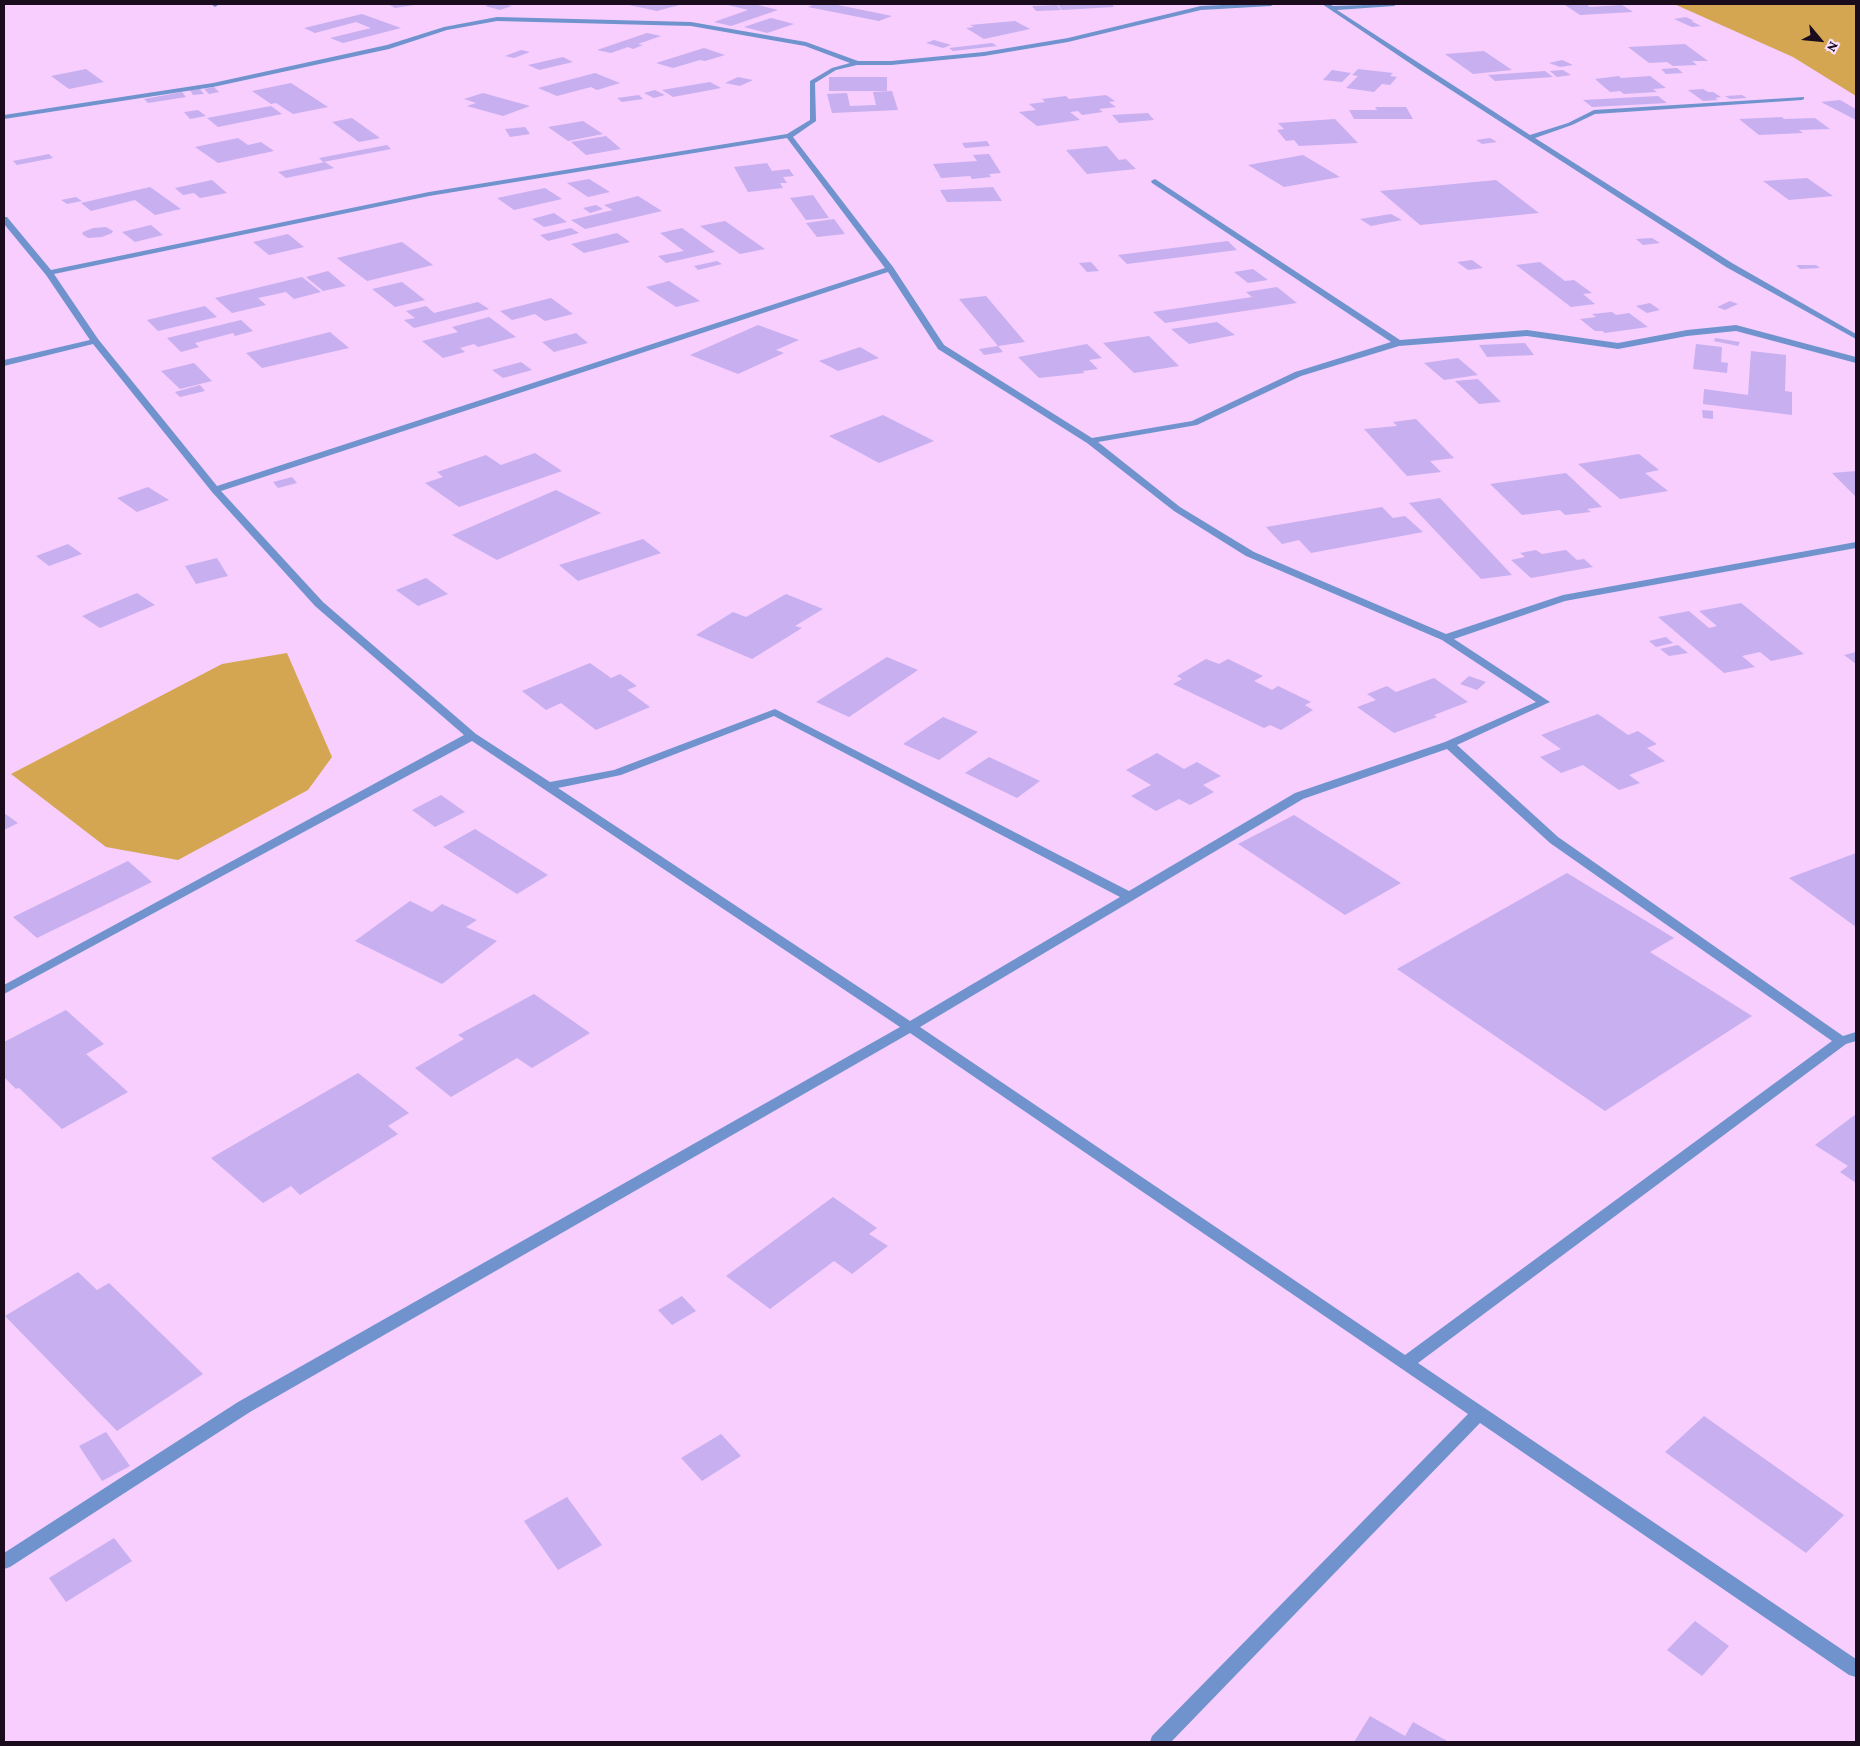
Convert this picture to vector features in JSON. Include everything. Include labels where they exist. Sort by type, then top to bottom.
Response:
[{"type":"street","points":[[49,273],[429,194],[789,136],[814,121],[812,82],[834,69],[857,63],[891,63],[984,54],[1068,40],[1158,16],[1200,8],[1271,4]]},
{"type":"street","points":[[1325,4],[1422,69],[1729,265],[1856,337]]},
{"type":"street","points":[[1333,8],[1394,4]]},
{"type":"street","points":[[4,117],[213,85],[389,47],[446,28],[497,19],[691,24],[806,44],[857,63]]},
{"type":"street","points":[[1530,137],[1570,124],[1594,112],[1802,98]]},
{"type":"street","points":[[4,1562],[244,1406],[910,1028],[1299,796],[1450,744],[1544,702],[1446,638],[1250,554],[1177,509],[1090,441],[940,346],[890,269],[789,136]]},
{"type":"street","points":[[1155,181],[1398,343]]},
{"type":"street","points":[[4,219],[49,273],[95,341],[215,490],[319,604],[472,736],[1480,1412],[1856,1669]]},
{"type":"street","points":[[215,490],[890,269]]},
{"type":"street","points":[[1090,441],[1194,423],[1298,374],[1398,343],[1527,333],[1618,346],[1687,333],[1736,328],[1856,360]]},
{"type":"street","points":[[4,363],[95,341]]},
{"type":"street","points":[[1446,638],[1563,598],[1856,545]]},
{"type":"street","points":[[548,786],[617,773],[775,712],[1129,896]]},
{"type":"street","points":[[4,990],[472,736]]},
{"type":"street","points":[[1450,744],[1554,840],[1841,1041]]},
{"type":"street","points":[[1406,1363],[1841,1041],[1856,1036]]},
{"type":"street","points":[[1158,1742],[1480,1412]]},
{"type":"shaded area","points":[[1674,4],[1856,4],[1856,96],[1793,57]]},
{"type":"shaded area","points":[[287,653],[332,757],[308,790],[178,860],[106,847],[11,774],[222,664]]},
{"type":"building","points":[[388,4],[413,4],[414,5],[395,8]]},
{"type":"building","points":[[492,4],[512,6],[500,10],[485,6]]},
{"type":"building","points":[[683,4],[657,11],[629,5]]},
{"type":"building","points":[[724,4],[754,4],[778,10],[731,26],[714,22],[748,10]]},
{"type":"building","points":[[815,4],[833,4],[892,16],[879,21],[808,7]]},
{"type":"building","points":[[1112,4],[1114,7],[1062,10],[1058,5]]},
{"type":"building","points":[[1586,4],[1590,7],[1622,5],[1633,12],[1580,15],[1565,5]]},
{"type":"building","points":[[1057,5],[1061,10],[1036,11],[1032,6]]},
{"type":"building","points":[[362,14],[401,28],[343,43],[330,38],[371,28],[356,22],[315,33],[304,28]]},
{"type":"building","points":[[1686,17],[1701,26],[1692,27],[1674,19]]},
{"type":"building","points":[[771,18],[794,24],[767,33],[744,27]]},
{"type":"building","points":[[1015,21],[1030,29],[984,39],[966,28],[974,27],[970,25]]},
{"type":"building","points":[[647,33],[661,36],[638,44],[643,45],[633,49],[628,47],[611,53],[597,50]]},
{"type":"building","points":[[934,40],[951,45],[943,48],[926,43]]},
{"type":"building","points":[[992,43],[997,46],[953,51],[949,48]]},
{"type":"building","points":[[1685,44],[1708,61],[1692,61],[1697,65],[1673,66],[1667,62],[1649,63],[1628,47]]},
{"type":"building","points":[[704,48],[725,55],[673,68],[656,63]]},
{"type":"building","points":[[521,50],[530,52],[514,58],[505,56]]},
{"type":"building","points":[[1484,51],[1512,70],[1473,74],[1445,54]]},
{"type":"building","points":[[563,57],[573,62],[539,70],[528,65]]},
{"type":"building","points":[[1562,60],[1573,65],[1560,67],[1549,63]]},
{"type":"building","points":[[1677,68],[1683,73],[1666,74],[1661,69]]},
{"type":"building","points":[[86,69],[104,82],[69,89],[51,76]]},
{"type":"building","points":[[1358,69],[1393,73],[1390,76],[1397,77],[1390,85],[1382,84],[1374,92],[1346,88],[1358,76],[1352,75]]},
{"type":"building","points":[[1332,70],[1351,73],[1342,82],[1323,80]]},
{"type":"building","points":[[1563,70],[1571,75],[1557,77],[1550,71]]},
{"type":"building","points":[[1545,71],[1553,77],[1495,81],[1488,75]]},
{"type":"building","points":[[595,73],[620,83],[597,90],[591,87],[557,96],[538,88]]},
{"type":"building","points":[[1619,76],[1621,78],[1650,76],[1666,88],[1653,89],[1657,92],[1624,94],[1620,91],[1610,92],[1595,79]]},
{"type":"building","points":[[738,77],[753,80],[740,86],[725,83]]},
{"type":"building","points":[[829,77],[887,77],[887,91],[829,91]]},
{"type":"building","points":[[710,82],[721,88],[673,97],[662,90]]},
{"type":"building","points":[[291,83],[328,107],[293,114],[276,103],[271,104],[252,91]]},
{"type":"building","points":[[214,87],[219,92],[209,94],[204,89]]},
{"type":"building","points":[[200,89],[204,94],[193,95],[190,90]]},
{"type":"building","points":[[1703,89],[1721,97],[1715,98],[1718,100],[1703,101],[1688,90]]},
{"type":"building","points":[[655,90],[665,95],[654,98],[644,93]]},
{"type":"building","points":[[892,91],[898,110],[832,113],[827,94],[847,93],[850,106],[876,105],[873,92]]},
{"type":"building","points":[[182,92],[186,97],[148,103],[144,99]]},
{"type":"building","points":[[483,93],[530,106],[503,116],[467,106],[476,103],[464,99]]},
{"type":"building","points":[[639,95],[643,99],[622,102],[617,98]]},
{"type":"building","points":[[1106,95],[1115,101],[1109,102],[1116,107],[1099,109],[1103,112],[1082,115],[1078,111],[1070,112],[1080,120],[1037,126],[1019,112],[1036,110],[1029,104],[1045,102],[1042,99],[1066,96],[1069,99]]},
{"type":"building","points":[[1742,95],[1747,98],[1730,99],[1725,96]]},
{"type":"building","points":[[1658,96],[1667,103],[1592,107],[1583,100]]},
{"type":"building","points":[[1840,100],[1856,109],[1856,120],[1821,102]]},
{"type":"building","points":[[271,106],[282,114],[218,127],[207,118]]},
{"type":"building","points":[[1375,107],[1406,107],[1413,119],[1354,119],[1349,110],[1377,110]]},
{"type":"building","points":[[198,110],[206,116],[190,119],[184,112]]},
{"type":"building","points":[[1148,113],[1154,120],[1119,123],[1112,115]]},
{"type":"building","points":[[1782,117],[1784,119],[1815,118],[1830,129],[1799,130],[1803,133],[1759,135],[1739,119]]},
{"type":"building","points":[[352,118],[380,138],[359,142],[332,122]]},
{"type":"building","points":[[1335,119],[1358,143],[1299,146],[1294,140],[1286,141],[1277,130],[1284,129],[1278,123]]},
{"type":"building","points":[[583,121],[603,134],[568,141],[548,127]]},
{"type":"building","points":[[525,127],[530,134],[510,137],[505,129]]},
{"type":"building","points":[[606,136],[621,149],[586,155],[571,142]]},
{"type":"building","points":[[238,138],[248,145],[261,142],[274,151],[218,163],[195,147]]},
{"type":"building","points":[[1490,138],[1497,142],[1482,144],[1476,140]]},
{"type":"building","points":[[987,141],[990,146],[965,148],[962,143]]},
{"type":"building","points":[[387,145],[391,149],[323,162],[319,158]]},
{"type":"building","points":[[1107,146],[1119,160],[1126,159],[1136,169],[1087,174],[1066,150]]},
{"type":"building","points":[[49,154],[53,158],[17,165],[13,161]]},
{"type":"building","points":[[989,154],[1001,173],[989,174],[991,177],[972,179],[970,176],[941,178],[933,164],[977,161],[973,155]]},
{"type":"building","points":[[1303,155],[1340,177],[1284,187],[1248,165]]},
{"type":"building","points":[[325,162],[334,168],[286,178],[278,172]]},
{"type":"building","points":[[767,163],[772,171],[789,169],[794,176],[783,177],[787,183],[780,183],[783,188],[748,192],[734,167]]},
{"type":"building","points":[[1807,178],[1833,196],[1789,200],[1763,181]]},
{"type":"building","points":[[589,179],[610,192],[588,197],[567,183]]},
{"type":"building","points":[[212,180],[227,193],[200,198],[194,193],[183,195],[175,188]]},
{"type":"building","points":[[1496,180],[1539,213],[1420,225],[1380,191]]},
{"type":"building","points":[[150,187],[181,209],[155,215],[135,200],[91,211],[81,203]]},
{"type":"building","points":[[993,187],[1002,201],[947,202],[940,190]]},
{"type":"building","points":[[545,188],[562,199],[514,210],[497,198]]},
{"type":"building","points":[[813,195],[829,218],[806,220],[790,198]]},
{"type":"building","points":[[638,196],[662,211],[585,229],[571,220],[613,210],[604,205]]},
{"type":"building","points":[[76,197],[82,201],[67,204],[61,200]]},
{"type":"building","points":[[596,205],[603,209],[590,213],[583,208]]},
{"type":"building","points":[[554,213],[567,222],[544,227],[532,219]]},
{"type":"building","points":[[1391,214],[1402,220],[1371,226],[1360,219]]},
{"type":"building","points":[[834,219],[845,234],[817,237],[806,223]]},
{"type":"building","points":[[725,221],[765,249],[740,254],[700,226]]},
{"type":"building","points":[[151,225],[163,235],[135,242],[122,232]]},
{"type":"building","points":[[106,227],[113,231],[112,233],[102,237],[88,238],[82,234],[93,228]]},
{"type":"building","points":[[571,228],[579,233],[548,241],[540,235]]},
{"type":"building","points":[[682,228],[715,252],[666,263],[658,256],[684,251],[660,233]]},
{"type":"building","points":[[617,233],[630,242],[584,253],[571,244]]},
{"type":"building","points":[[288,234],[304,247],[269,255],[253,242]]},
{"type":"building","points":[[1652,238],[1660,243],[1643,245],[1636,239]]},
{"type":"building","points":[[1228,241],[1237,250],[1127,264],[1118,255]]},
{"type":"building","points":[[402,242],[433,265],[367,281],[337,258]]},
{"type":"building","points":[[1472,260],[1483,268],[1468,270],[1457,262]]},
{"type":"building","points":[[717,261],[722,264],[698,270],[694,266]]},
{"type":"building","points":[[1091,262],[1099,271],[1087,272],[1079,263]]},
{"type":"building","points":[[1540,262],[1565,281],[1574,280],[1592,293],[1583,294],[1595,304],[1571,307],[1516,265]]},
{"type":"building","points":[[1796,265],[1816,265],[1820,268],[1800,269]]},
{"type":"building","points":[[1253,269],[1268,280],[1248,283],[1234,272]]},
{"type":"building","points":[[328,271],[346,286],[323,291],[306,277]]},
{"type":"building","points":[[302,277],[321,292],[294,299],[286,292],[258,298],[266,305],[232,313],[215,298]]},
{"type":"building","points":[[669,281],[700,301],[676,307],[646,287]]},
{"type":"building","points":[[402,282],[425,300],[395,307],[372,289]]},
{"type":"building","points":[[1277,287],[1297,303],[1165,323],[1153,312],[1252,297],[1246,292]]},
{"type":"building","points":[[986,296],[1025,342],[998,346],[959,299]]},
{"type":"building","points":[[551,298],[573,314],[545,321],[535,314],[512,320],[500,311]]},
{"type":"building","points":[[1730,301],[1738,304],[1725,310],[1717,307]]},
{"type":"building","points":[[478,302],[489,309],[414,328],[404,320],[415,318],[406,311],[426,306],[434,313]]},
{"type":"building","points":[[1650,303],[1660,310],[1647,313],[1636,306]]},
{"type":"building","points":[[205,306],[217,317],[158,331],[147,320]]},
{"type":"building","points":[[1612,312],[1616,315],[1629,313],[1648,327],[1605,333],[1595,331],[1580,319],[1596,317],[1592,314]]},
{"type":"building","points":[[489,317],[516,337],[478,347],[474,344],[460,348],[465,352],[443,358],[422,341],[458,332],[452,327]]},
{"type":"building","points":[[241,320],[253,331],[235,336],[233,333],[195,343],[199,347],[181,352],[167,338]]},
{"type":"building","points":[[1217,322],[1235,335],[1189,344],[1171,329]]},
{"type":"building","points":[[758,325],[799,340],[776,350],[784,353],[738,374],[690,355]]},
{"type":"building","points":[[330,332],[349,348],[262,368],[246,353]]},
{"type":"building","points":[[576,333],[588,343],[554,352],[542,342]]},
{"type":"building","points":[[1149,336],[1179,366],[1134,373],[1103,343]]},
{"type":"building","points":[[1715,338],[1740,342],[1738,346],[1714,341]]},
{"type":"building","points":[[1525,343],[1534,355],[1487,357],[1479,345]]},
{"type":"building","points":[[1087,344],[1102,358],[1089,360],[1098,369],[1083,371],[1084,373],[1039,378],[1018,357]]},
{"type":"building","points":[[1696,344],[1722,347],[1721,362],[1728,363],[1727,373],[1693,369]]},
{"type":"building","points":[[998,346],[1003,352],[984,355],[979,349]]},
{"type":"building","points":[[860,347],[879,358],[838,371],[819,361]]},
{"type":"building","points":[[1751,351],[1786,355],[1785,391],[1792,392],[1792,415],[1703,404],[1704,389],[1748,395]]},
{"type":"building","points":[[1458,358],[1478,375],[1444,380],[1424,363]]},
{"type":"building","points":[[521,362],[532,370],[503,378],[492,370]]},
{"type":"building","points":[[194,363],[212,381],[180,389],[161,371]]},
{"type":"building","points":[[1478,379],[1501,402],[1479,404],[1455,381]]},
{"type":"building","points":[[200,385],[205,391],[180,397],[175,392]]},
{"type":"building","points":[[1702,410],[1713,411],[1713,419],[1703,418]]},
{"type":"building","points":[[883,415],[934,441],[879,463],[829,436]]},
{"type":"building","points":[[1416,419],[1454,458],[1430,461],[1441,472],[1407,476],[1364,429],[1397,426],[1393,422]]},
{"type":"building","points":[[535,453],[562,471],[459,507],[425,483],[443,477],[437,472],[486,455],[501,465]]},
{"type":"building","points":[[1639,454],[1659,470],[1645,473],[1668,491],[1620,499],[1578,464]]},
{"type":"building","points":[[1856,471],[1856,497],[1832,473]]},
{"type":"building","points":[[1566,473],[1602,507],[1587,509],[1591,512],[1565,515],[1560,510],[1522,515],[1490,484]]},
{"type":"building","points":[[292,477],[297,483],[278,488],[273,482]]},
{"type":"building","points":[[148,487],[169,500],[137,512],[117,498]]},
{"type":"building","points":[[556,490],[601,513],[497,560],[452,535]]},
{"type":"building","points":[[1440,498],[1512,575],[1481,579],[1409,503]]},
{"type":"building","points":[[1382,507],[1393,518],[1405,516],[1423,532],[1311,553],[1299,540],[1282,544],[1266,527]]},
{"type":"building","points":[[643,539],[661,553],[578,581],[559,565]]},
{"type":"building","points":[[68,544],[82,554],[49,566],[36,556]]},
{"type":"building","points":[[1536,550],[1542,554],[1566,550],[1577,560],[1584,559],[1593,567],[1531,578],[1511,560],[1525,557],[1520,553]]},
{"type":"building","points":[[217,558],[228,576],[196,584],[185,566]]},
{"type":"building","points":[[426,578],[448,594],[418,606],[396,590]]},
{"type":"building","points":[[137,593],[155,605],[100,628],[82,616]]},
{"type":"building","points":[[786,594],[823,609],[795,626],[802,628],[752,659],[696,635],[733,612],[746,617]]},
{"type":"building","points":[[1741,603],[1804,654],[1771,661],[1760,652],[1742,656],[1755,667],[1724,673],[1658,617],[1689,611],[1709,628],[1717,626],[1699,611]]},
{"type":"building","points":[[1666,637],[1673,643],[1656,647],[1649,641]]},
{"type":"building","points":[[1678,645],[1688,653],[1669,656],[1660,649]]},
{"type":"building","points":[[1856,652],[1856,664],[1844,655]]},
{"type":"building","points":[[887,657],[918,670],[849,717],[816,702]]},
{"type":"building","points":[[1206,659],[1219,664],[1228,659],[1263,676],[1254,681],[1272,690],[1278,686],[1311,702],[1305,705],[1313,710],[1281,730],[1270,725],[1264,728],[1173,684],[1182,679],[1177,676]]},
{"type":"building","points":[[590,663],[611,678],[620,674],[637,686],[627,690],[650,707],[596,730],[561,703],[546,710],[522,691]]},
{"type":"building","points":[[1469,676],[1486,682],[1477,690],[1460,684]]},
{"type":"building","points":[[1434,678],[1468,702],[1434,715],[1437,717],[1394,733],[1357,707],[1376,700],[1367,694],[1387,686],[1396,692]]},
{"type":"building","points":[[1598,714],[1628,735],[1638,731],[1657,744],[1647,748],[1665,761],[1629,775],[1640,783],[1619,790],[1583,765],[1561,773],[1540,757],[1561,749],[1541,735]]},
{"type":"building","points":[[943,717],[978,732],[939,760],[903,744]]},
{"type":"building","points":[[1157,753],[1184,769],[1197,762],[1221,776],[1203,785],[1214,792],[1190,805],[1179,799],[1156,811],[1131,796],[1151,785],[1126,770]]},
{"type":"building","points":[[989,757],[1040,781],[1017,798],[965,773]]},
{"type":"building","points":[[441,795],[465,812],[435,827],[412,810]]},
{"type":"building","points":[[4,813],[18,823],[4,830]]},
{"type":"building","points":[[1294,815],[1401,883],[1345,915],[1238,844]]},
{"type":"building","points":[[475,829],[548,875],[517,894],[443,847]]},
{"type":"building","points":[[1856,853],[1856,927],[1789,878]]},
{"type":"building","points":[[128,861],[152,882],[37,938],[13,917]]},
{"type":"building","points":[[1567,873],[1674,938],[1650,952],[1752,1016],[1605,1111],[1397,969]]},
{"type":"building","points":[[410,901],[432,912],[442,904],[477,920],[466,927],[497,941],[442,984],[355,941]]},
{"type":"building","points":[[534,994],[590,1033],[532,1068],[517,1058],[451,1097],[415,1068],[464,1039],[458,1035]]},
{"type":"building","points":[[66,1010],[104,1044],[86,1054],[128,1092],[62,1129],[19,1088],[16,1089],[4,1077],[4,1042]]},
{"type":"building","points":[[358,1073],[409,1113],[388,1126],[398,1134],[300,1195],[291,1186],[263,1203],[211,1158]]},
{"type":"building","points":[[1856,1114],[1856,1183],[1840,1172],[1848,1166],[1815,1145]]},
{"type":"building","points":[[833,1197],[877,1228],[869,1234],[888,1246],[852,1274],[834,1261],[770,1309],[726,1276]]},
{"type":"building","points":[[78,1272],[97,1290],[109,1283],[203,1374],[117,1431],[5,1316]]},
{"type":"building","points":[[682,1296],[696,1311],[672,1325],[658,1310]]},
{"type":"building","points":[[1704,1416],[1844,1515],[1806,1553],[1665,1452]]},
{"type":"building","points":[[106,1432],[130,1466],[102,1481],[79,1446]]},
{"type":"building","points":[[721,1434],[741,1456],[702,1481],[681,1458]]},
{"type":"building","points":[[567,1497],[602,1545],[558,1570],[524,1521]]},
{"type":"building","points":[[114,1538],[132,1561],[66,1602],[49,1578]]},
{"type":"building","points":[[1695,1621],[1729,1646],[1702,1676],[1667,1650]]},
{"type":"building","points":[[1370,1716],[1405,1736],[1413,1722],[1449,1742],[1354,1742]]}]
